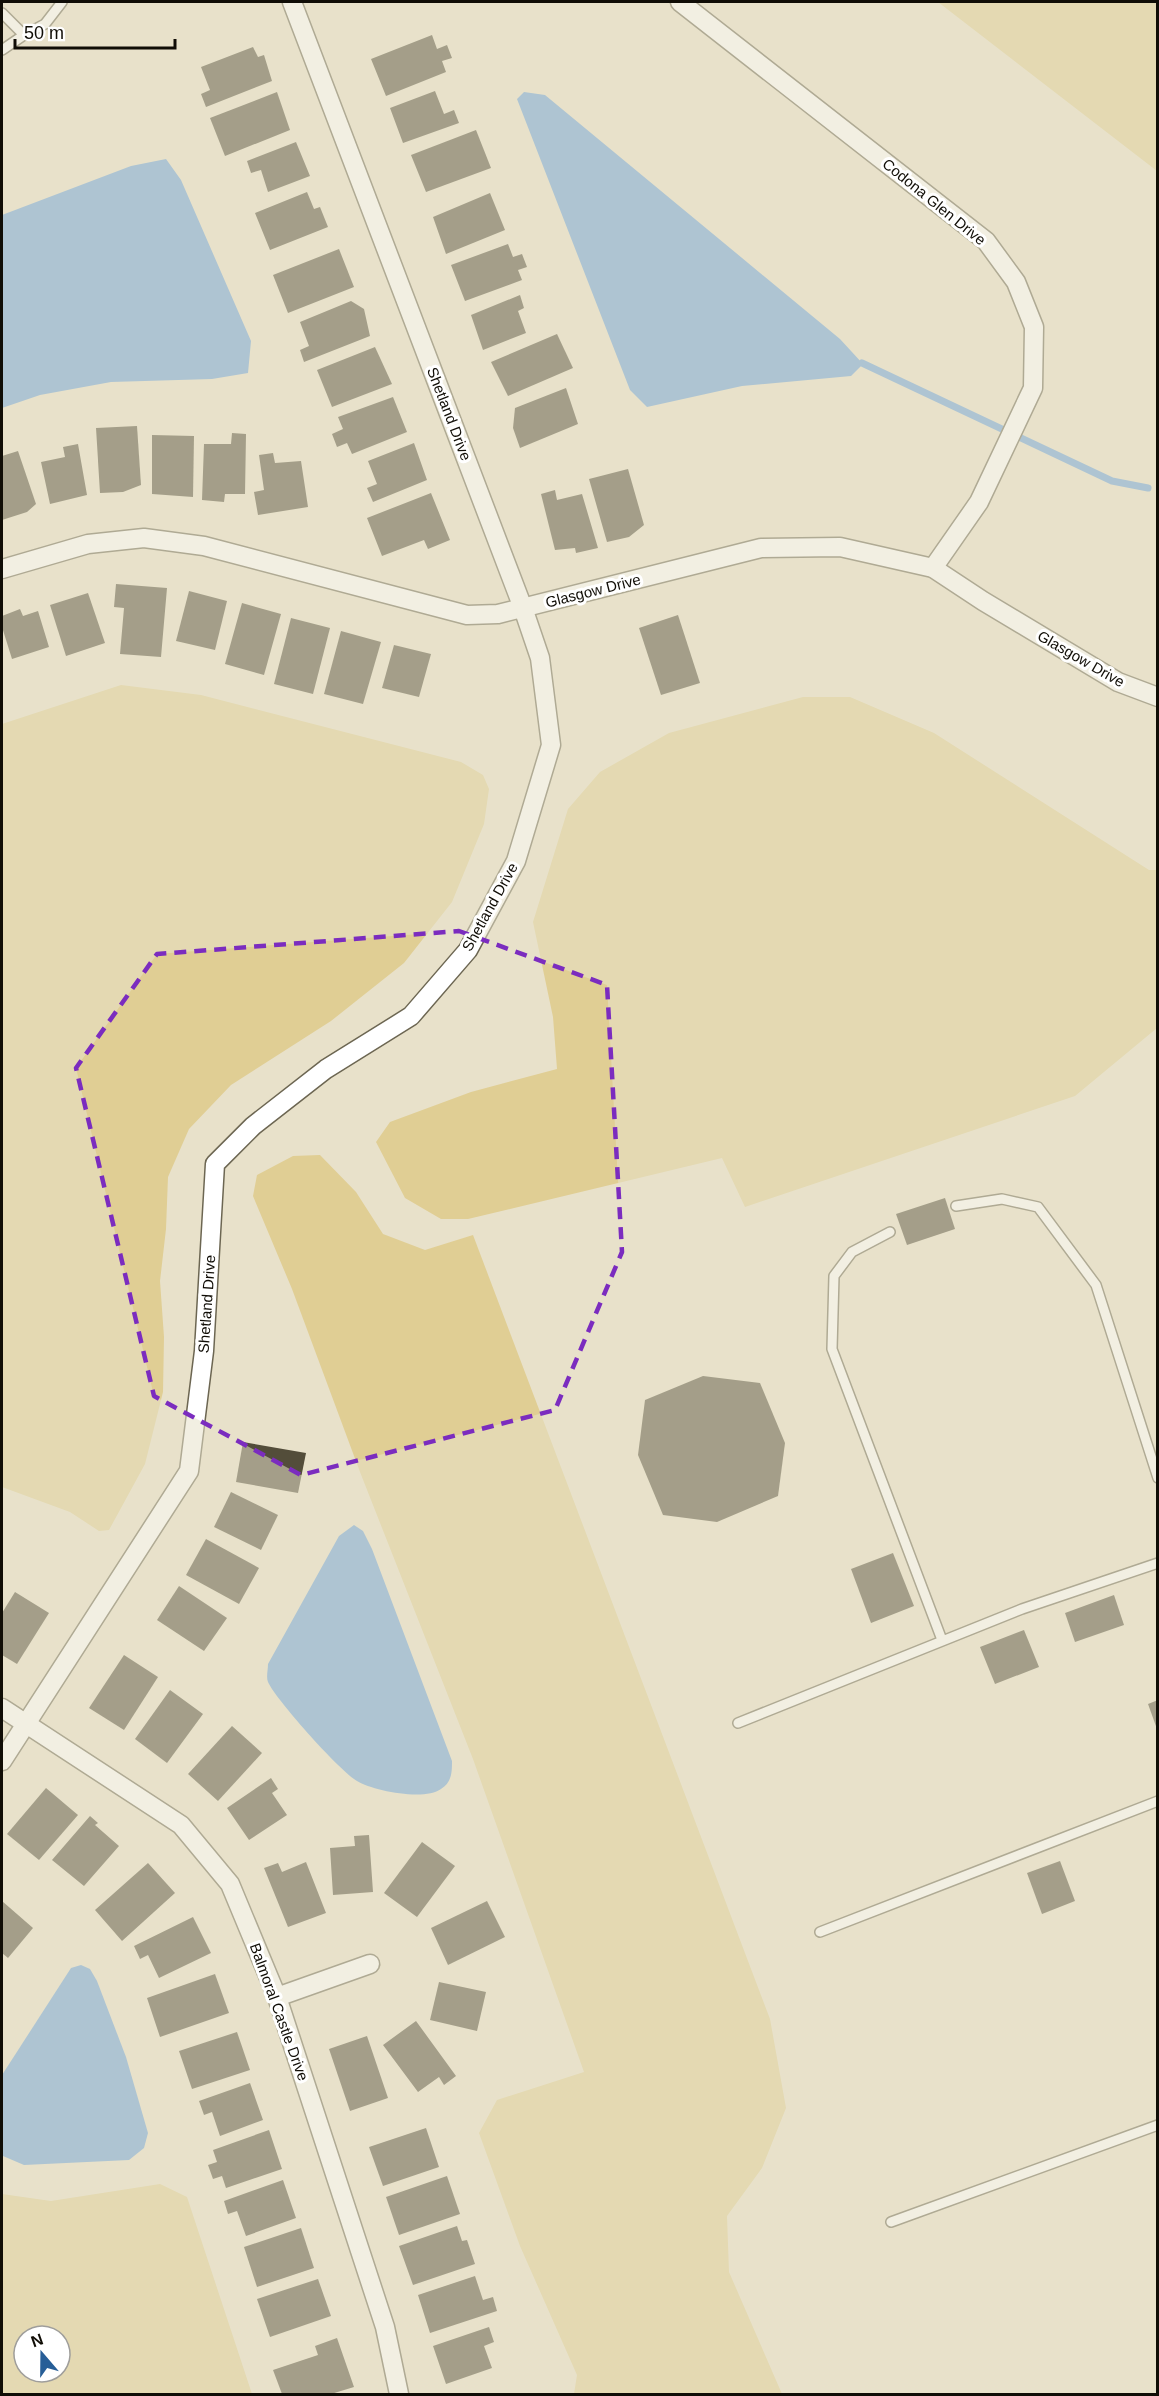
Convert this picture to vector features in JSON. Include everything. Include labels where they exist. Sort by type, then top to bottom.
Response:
[{"type":"street","name":"Shetland Drive","points":[[2,1761],[24,1723],[51,1687],[189,1471],[204,1351],[215,1164],[254,1126],[326,1069],[411,1016],[468,950],[516,861],[551,746],[540,658],[524,608],[292,2]]},
{"type":"street","name":"Codona Glen Drive","points":[[680,2],[986,241],[1016,282],[1034,327],[1033,388],[979,502],[933,568]]},
{"type":"street","name":"Glasgow Drive","points":[[2,569],[88,544],[144,538],[204,546],[467,615],[498,615],[761,548],[840,547],[933,568],[983,601],[1118,682],[1158,697]]},
{"type":"street","name":"Balmoral Castle Drive","points":[[2,1708],[181,1825],[230,1884],[277,1997],[385,2327],[399,2394]]},
{"type":"street","points":[[277,1997],[370,1964]]},
{"type":"lane","points":[[2,50],[45,24],[62,2]]},
{"type":"lane","points":[[2,13],[24,35]]},
{"type":"lane","points":[[956,1206],[1002,1198],[1038,1207],[1051,1224],[1096,1286],[1158,1478]]},
{"type":"lane","points":[[890,1232],[852,1252],[834,1276],[832,1349],[942,1640]]},
{"type":"lane","points":[[738,1723],[942,1640],[1158,1563]]},
{"type":"lane","points":[[820,1932],[1158,1801]]},
{"type":"lane","points":[[891,2222],[1158,2125]]},
{"type":"highlighted area","points":[[459,931],[607,985],[622,1252],[555,1410],[301,1475],[154,1396],[76,1068],[157,954]]},
{"type":"shaded area","points":[[938,2],[1157,2],[1157,171]]},
{"type":"shaded area","points":[[121,685],[201,695],[461,762],[483,775],[489,789],[484,824],[452,902],[404,963],[331,1021],[231,1085],[189,1129],[168,1177],[166,1229],[160,1281],[164,1337],[163,1392],[145,1464],[109,1530],[99,1531],[70,1512],[2,1487],[2,724]]},
{"type":"shaded area","points":[[803,697],[850,697],[934,733],[1149,870],[1157,870],[1157,1028],[1075,1096],[745,1207],[722,1158],[468,1219],[441,1219],[405,1198],[376,1142],[390,1122],[471,1092],[557,1069],[553,1017],[533,922],[568,809],[600,772],[669,733]]},
{"type":"shaded area","points":[[320,1155],[356,1192],[383,1234],[425,1250],[473,1235],[770,2019],[786,2108],[762,2168],[727,2216],[729,2272],[782,2394],[574,2394],[577,2375],[520,2246],[479,2133],[497,2100],[584,2072],[473,1759],[360,1472],[292,1289],[253,1196],[257,1175],[293,1156]]},
{"type":"shaded area","points":[[160,2184],[187,2197],[252,2394],[2,2394],[2,2194],[51,2201]]},
{"type":"water","points":[[524,92],[545,95],[840,339],[863,364],[851,376],[742,386],[647,407],[630,390],[517,99]]},
{"type":"water","points":[[166,159],[181,180],[251,341],[248,373],[212,379],[111,382],[40,395],[2,408],[2,215],[131,166]]},
{"type":"water","points":[[354,1525],[363,1531],[372,1549],[452,1761],[449,1780],[445,1786],[433,1793],[412,1794],[386,1791],[357,1781],[337,1764],[309,1734],[283,1704],[268,1682],[268,1664],[339,1536]]},
{"type":"water","points":[[81,1965],[90,1969],[97,1981],[126,2057],[148,2133],[144,2148],[129,2160],[24,2165],[3,2156],[2,2152],[2,2075],[71,1968]]},
{"type":"building","points":[[432,35],[437,49],[447,45],[452,58],[442,61],[446,72],[386,96],[371,59]]},
{"type":"building","points":[[253,47],[258,57],[264,55],[272,81],[206,107],[201,94],[210,90],[201,67]]},
{"type":"building","points":[[435,91],[444,114],[454,110],[459,123],[403,143],[390,108]]},
{"type":"building","points":[[277,92],[290,130],[225,156],[210,118]]},
{"type":"building","points":[[476,130],[491,168],[426,192],[411,155]]},
{"type":"building","points":[[296,142],[310,176],[268,192],[261,170],[251,173],[247,161]]},
{"type":"building","points":[[307,192],[314,209],[320,207],[328,227],[270,250],[255,213]]},
{"type":"building","points":[[490,193],[505,230],[446,254],[433,217]]},
{"type":"building","points":[[508,244],[513,257],[522,254],[527,267],[518,270],[522,280],[465,301],[451,265]]},
{"type":"building","points":[[339,249],[354,287],[288,313],[273,275]]},
{"type":"building","points":[[520,295],[524,308],[518,311],[526,333],[483,350],[471,315]]},
{"type":"building","points":[[351,301],[364,309],[370,336],[304,362],[300,350],[309,346],[300,322]]},
{"type":"building","points":[[557,334],[573,368],[508,396],[491,362]]},
{"type":"building","points":[[375,347],[392,384],[332,407],[317,370]]},
{"type":"building","points":[[566,388],[578,424],[520,448],[513,428],[515,408]]},
{"type":"building","points":[[393,397],[407,432],[352,454],[347,443],[337,447],[332,434],[343,429],[338,417]]},
{"type":"building","points":[[137,426],[141,485],[123,492],[100,493],[96,428]]},
{"type":"building","points":[[232,433],[246,434],[245,494],[225,494],[224,502],[202,500],[204,444],[231,444]]},
{"type":"building","points":[[152,435],[194,436],[193,497],[152,494]]},
{"type":"building","points":[[414,443],[427,480],[373,502],[367,488],[377,484],[368,461]]},
{"type":"building","points":[[78,444],[87,495],[50,504],[41,462],[65,457],[63,447]]},
{"type":"building","points":[[18,451],[36,504],[27,512],[2,520],[2,456]]},
{"type":"building","points":[[273,453],[275,463],[301,461],[308,507],[258,515],[254,492],[264,490],[259,455]]},
{"type":"building","points":[[628,469],[644,525],[629,537],[607,542],[589,479]]},
{"type":"building","points":[[555,490],[557,500],[582,494],[598,548],[576,553],[575,548],[555,550],[541,494]]},
{"type":"building","points":[[431,493],[450,540],[428,549],[424,540],[382,556],[367,518]]},
{"type":"building","points":[[116,584],[167,588],[161,657],[120,654],[124,608],[114,607]]},
{"type":"building","points":[[189,591],[227,601],[215,650],[176,641]]},
{"type":"building","points":[[88,593],[105,643],[66,656],[50,605]]},
{"type":"building","points":[[242,603],[281,614],[264,675],[225,664]]},
{"type":"building","points":[[20,609],[23,616],[38,611],[49,647],[12,659],[2,627],[2,616]]},
{"type":"building","points":[[678,615],[700,683],[661,695],[639,628]]},
{"type":"building","points":[[291,618],[330,628],[313,694],[274,684]]},
{"type":"building","points":[[341,631],[381,642],[363,704],[324,694]]},
{"type":"building","points":[[394,645],[431,654],[419,697],[382,688]]},
{"type":"building","points":[[945,1198],[955,1229],[907,1245],[896,1214]]},
{"type":"building","points":[[703,1376],[760,1383],[785,1443],[778,1496],[717,1522],[663,1515],[638,1455],[645,1400]]},
{"type":"building","points":[[243,1442],[306,1453],[298,1493],[236,1482]]},
{"type":"building","points":[[231,1492],[278,1515],[261,1550],[214,1527]]},
{"type":"building","points":[[206,1539],[259,1568],[239,1604],[186,1575]]},
{"type":"building","points":[[893,1553],[914,1606],[871,1623],[851,1569]]},
{"type":"building","points":[[179,1586],[227,1618],[204,1651],[157,1620]]},
{"type":"building","points":[[15,1592],[49,1613],[17,1664],[2,1655],[2,1613]]},
{"type":"building","points":[[1114,1595],[1124,1625],[1075,1642],[1065,1613]]},
{"type":"building","points":[[1024,1630],[1039,1667],[995,1684],[980,1647]]},
{"type":"building","points":[[124,1655],[158,1677],[124,1730],[89,1708]]},
{"type":"building","points":[[170,1690],[203,1714],[167,1763],[135,1739]]},
{"type":"building","points":[[1158,1700],[1158,1729],[1157,1729],[1148,1704]]},
{"type":"building","points":[[232,1726],[262,1753],[218,1801],[188,1774]]},
{"type":"building","points":[[271,1778],[278,1789],[272,1793],[287,1815],[249,1840],[227,1808]]},
{"type":"building","points":[[46,1788],[78,1815],[39,1860],[7,1834]]},
{"type":"building","points":[[90,1816],[98,1823],[95,1825],[119,1846],[84,1886],[52,1860]]},
{"type":"building","points":[[369,1835],[373,1892],[333,1895],[330,1848],[355,1846],[354,1836]]},
{"type":"building","points":[[422,1842],[455,1866],[417,1917],[384,1893]]},
{"type":"building","points":[[1060,1861],[1075,1901],[1042,1914],[1027,1873]]},
{"type":"building","points":[[306,1862],[326,1913],[288,1927],[264,1868],[278,1863],[282,1872]]},
{"type":"building","points":[[148,1863],[175,1893],[122,1941],[95,1910]]},
{"type":"building","points":[[2,1901],[33,1928],[8,1958],[2,1953]]},
{"type":"building","points":[[487,1901],[505,1937],[448,1965],[431,1928]]},
{"type":"building","points":[[193,1917],[211,1953],[159,1978],[148,1955],[140,1959],[134,1946]]},
{"type":"building","points":[[215,1974],[229,2013],[160,2037],[147,1998]]},
{"type":"building","points":[[439,1982],[486,1992],[477,2031],[430,2020]]},
{"type":"building","points":[[416,2021],[456,2076],[444,2085],[439,2077],[418,2092],[383,2045]]},
{"type":"building","points":[[237,2032],[250,2070],[192,2089],[179,2051]]},
{"type":"building","points":[[367,2036],[388,2098],[350,2111],[329,2049]]},
{"type":"building","points":[[250,2083],[263,2120],[220,2136],[212,2112],[204,2115],[199,2101]]},
{"type":"building","points":[[426,2128],[439,2167],[383,2186],[369,2147]]},
{"type":"building","points":[[269,2130],[282,2169],[226,2188],[222,2176],[213,2179],[208,2165],[217,2162],[213,2150]]},
{"type":"building","points":[[447,2176],[460,2214],[399,2235],[386,2197]]},
{"type":"building","points":[[283,2180],[296,2218],[246,2236],[237,2211],[228,2214],[224,2201]]},
{"type":"building","points":[[457,2226],[462,2241],[467,2240],[475,2264],[413,2285],[399,2246]]},
{"type":"building","points":[[301,2228],[314,2268],[257,2287],[244,2247]]},
{"type":"building","points":[[475,2276],[483,2300],[493,2297],[497,2311],[430,2333],[418,2295]]},
{"type":"building","points":[[318,2279],[331,2316],[270,2337],[257,2299]]},
{"type":"building","points":[[489,2327],[494,2342],[484,2346],[492,2368],[446,2384],[433,2346]]},
{"type":"building","points":[[337,2338],[354,2387],[331,2394],[282,2394],[273,2370],[318,2355],[315,2346]]},
{"type":"waterway","points":[[862,363],[1112,481],[1148,488]]}]
